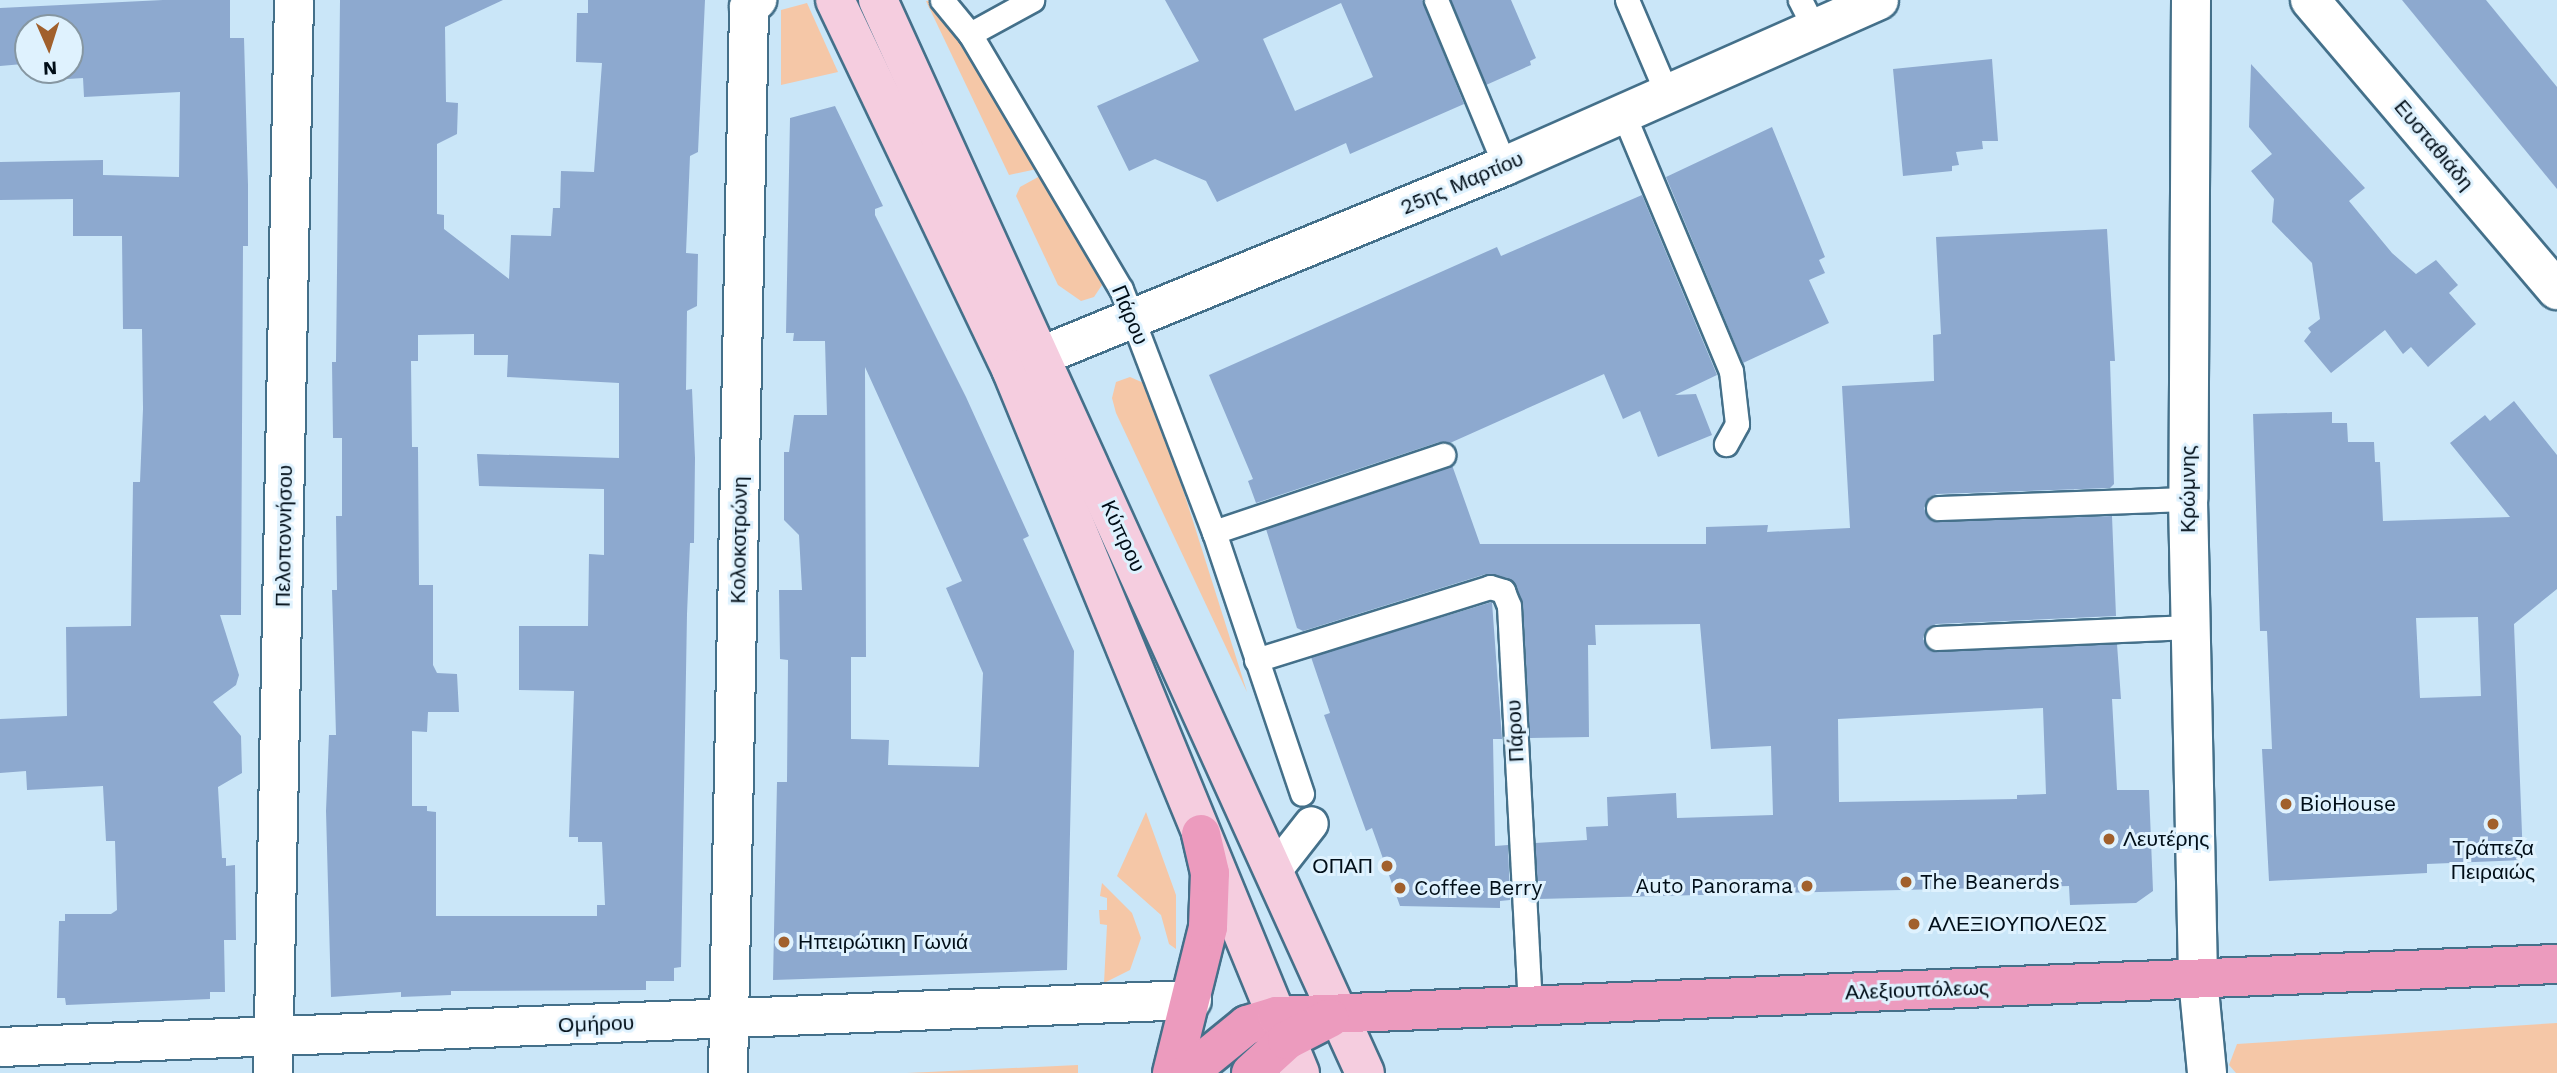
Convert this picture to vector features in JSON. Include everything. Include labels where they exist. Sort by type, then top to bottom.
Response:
[{"type":"main road","name":"Κύπρου","points":[[835,0],[1011,369],[1288,1043]]},
{"type":"main road","name":"Κύπρου","points":[[878,0],[1341,1013],[1365,1073]]},
{"type":"main road","points":[[1172,1073],[1208,927],[1210,873],[1201,834]]},
{"type":"main road","name":"Αλεξιουπόλεως","points":[[1188,1073],[1247,1025],[1288,1043],[1341,1013],[2557,964]]},
{"type":"main road","points":[[1251,1073],[1288,1043]]},
{"type":"street","name":"Πελοποννήσου","points":[[273,1054],[294,0]]},
{"type":"street","name":"25ης Μαρτίου","points":[[1041,356],[1134,322],[1505,166],[1667,94],[1808,14],[1879,0]]},
{"type":"street","name":"Κρώμνης","points":[[2191,0],[2188,499],[2198,979],[2207,1073]]},
{"type":"street","name":"Ευσταθιάδη","points":[[2310,0],[2557,290]]},
{"type":"street","name":"Κολοκοτρώνη","points":[[729,1073],[752,2]]},
{"type":"street","points":[[1275,869],[1306,808]]},
{"type":"street","name":"Ομήρου","points":[[0,1047],[273,1054],[730,1019],[1192,1000]]},
{"type":"lane","name":"Πάρου","points":[[942,0],[970,34],[1085,224],[1134,322],[1214,532],[1306,808]]},
{"type":"lane","points":[[970,34],[1032,0]]},
{"type":"lane","points":[[1436,0],[1505,166]]},
{"type":"lane","points":[[1627,0],[1667,94]]},
{"type":"lane","points":[[1623,113],[1731,371],[1738,402],[1737,424],[1726,444]]},
{"type":"lane","points":[[1214,532],[1443,455]]},
{"type":"lane","points":[[1938,508],[2188,499]]},
{"type":"lane","name":"Πάρου","points":[[1255,660],[1490,587],[1503,591],[1509,606],[1530,1006]]},
{"type":"lane","points":[[1937,638],[2190,626]]},
{"type":"shaded area","points":[[933,0],[1037,169],[1009,175],[926,1]]},
{"type":"shaded area","points":[[807,3],[838,72],[781,85],[781,10]]},
{"type":"shaded area","points":[[1040,176],[1097,270],[1102,285],[1094,297],[1081,301],[1058,285],[1016,196],[1020,187]]},
{"type":"shaded area","points":[[1130,377],[1146,384],[1155,401],[1247,692],[1116,413],[1112,398],[1116,382]]},
{"type":"shaded area","points":[[1146,812],[1176,895],[1176,949],[1169,944],[1161,915],[1117,876]]},
{"type":"shaded area","points":[[1102,883],[1132,913],[1141,938],[1130,970],[1104,983],[1107,925],[1100,924],[1099,910],[1107,910],[1107,898],[1100,896]]},
{"type":"shaded area","points":[[2557,1023],[2557,1073],[2236,1073],[2229,1065],[2237,1044]]},
{"type":"shaded area","points":[[1078,1065],[1078,1073],[907,1073]]},
{"type":"building","points":[[163,0],[230,0],[230,38],[244,38],[248,246],[243,246],[241,615],[220,615],[239,675],[236,685],[213,702],[241,736],[242,773],[218,787],[222,858],[226,858],[226,866],[235,865],[236,940],[224,940],[225,992],[210,992],[210,999],[66,1005],[65,998],[57,998],[59,921],[65,921],[65,914],[111,914],[117,910],[115,841],[106,841],[103,786],[27,790],[26,771],[0,773],[0,719],[67,716],[66,627],[131,626],[133,482],[140,482],[143,409],[142,329],[123,329],[122,236],[73,236],[73,199],[0,200],[0,162],[103,160],[103,175],[179,177],[180,92],[84,97],[84,14],[14,14],[14,65],[0,66],[0,8]]},
{"type":"building","points":[[340,0],[503,0],[445,27],[446,102],[458,103],[457,134],[437,144],[437,214],[444,215],[444,229],[509,279],[511,235],[551,236],[553,208],[560,208],[561,171],[594,172],[602,63],[576,62],[577,13],[588,13],[588,0],[705,0],[698,152],[690,156],[686,253],[698,254],[697,306],[687,311],[686,390],[692,389],[695,458],[694,543],[690,543],[687,614],[681,967],[674,968],[674,981],[646,981],[646,990],[451,991],[451,995],[401,997],[401,992],[331,997],[326,811],[329,735],[336,735],[332,590],[337,590],[336,516],[342,516],[342,438],[333,438],[332,362],[336,362]],"holes":[[[474,334],[474,355],[508,355],[507,377],[619,383],[619,458],[477,454],[479,486],[604,489],[604,555],[589,554],[588,626],[519,626],[519,690],[574,691],[569,837],[578,837],[578,842],[602,842],[605,905],[597,905],[597,916],[436,916],[436,812],[427,811],[427,806],[412,806],[412,731],[427,732],[428,712],[459,712],[457,674],[437,673],[433,665],[433,585],[419,585],[418,447],[412,447],[411,361],[418,361],[418,335]]]},
{"type":"building","points":[[1165,0],[1422,0],[1464,104],[1350,154],[1346,143],[1217,202],[1206,181],[1155,159],[1129,171],[1097,106],[1199,61]],"holes":[[[1341,3],[1373,77],[1295,111],[1263,39]]]},
{"type":"building","points":[[1451,0],[1511,0],[1536,58],[1530,61],[1531,65],[1486,85]]},
{"type":"building","points":[[2402,0],[2486,0],[2557,87],[2557,189]]},
{"type":"building","points":[[1992,59],[1998,141],[1982,141],[1983,149],[1956,152],[1959,165],[1952,166],[1952,171],[1903,176],[1893,69]]},
{"type":"building","points":[[2251,64],[2365,188],[2349,201],[2392,253],[2416,274],[2436,260],[2458,285],[2449,293],[2476,324],[2428,367],[2411,347],[2403,354],[2385,330],[2331,373],[2304,341],[2311,332],[2308,328],[2320,319],[2312,263],[2272,222],[2274,199],[2251,171],[2272,154],[2249,127]]},
{"type":"building","points":[[835,106],[883,206],[875,209],[875,215],[966,397],[1029,536],[1023,539],[1074,651],[1067,970],[773,980],[777,782],[787,782],[788,660],[780,659],[779,590],[802,590],[799,535],[784,520],[784,452],[789,452],[794,415],[827,415],[825,341],[793,341],[794,333],[786,333],[790,118]],"holes":[[[865,367],[962,581],[946,588],[983,673],[979,767],[888,765],[889,740],[851,739],[851,657],[866,657]]]},
{"type":"building","points":[[1772,127],[1825,257],[1819,260],[1825,273],[1809,280],[1829,323],[1743,363],[1666,177]]},
{"type":"building","points":[[1642,195],[1717,375],[1675,395],[1696,394],[1712,435],[1658,457],[1640,411],[1623,419],[1604,374],[1450,443],[1439,442],[1256,503],[1248,481],[1253,479],[1209,375],[1497,247],[1501,256]]},
{"type":"building","points":[[2107,229],[2115,361],[2110,361],[2114,484],[2110,488],[1937,494],[1930,497],[1924,508],[1927,516],[1939,522],[2112,516],[2116,616],[1936,624],[1925,631],[1923,639],[1930,650],[1938,652],[2117,644],[2121,699],[2112,699],[2117,790],[2149,790],[2153,891],[2136,903],[2070,905],[2069,886],[1538,899],[1535,843],[1587,840],[1586,827],[1608,826],[1607,797],[1676,793],[1677,818],[1773,815],[1771,746],[1711,749],[1700,624],[1595,625],[1596,645],[1588,645],[1589,737],[1530,738],[1523,605],[1508,578],[1486,574],[1303,631],[1297,628],[1266,529],[1452,465],[1480,544],[1706,544],[1706,527],[1768,525],[1767,532],[1850,528],[1842,386],[1934,381],[1933,335],[1941,334],[1936,237]],"holes":[[[2043,708],[2046,794],[2017,795],[2017,799],[1839,802],[1838,719]]]},
{"type":"building","points":[[2514,401],[2557,455],[2557,589],[2514,624],[2523,860],[2427,864],[2427,873],[2269,881],[2262,749],[2272,749],[2267,631],[2260,631],[2253,414],[2332,412],[2332,423],[2347,423],[2348,442],[2374,442],[2375,462],[2380,462],[2383,521],[2510,517],[2450,443],[2485,415],[2490,421]],"holes":[[[2478,617],[2481,696],[2420,698],[2416,618]]]},
{"type":"building","points":[[1492,602],[1502,739],[1493,739],[1495,846],[1508,845],[1510,900],[1500,901],[1500,908],[1400,906],[1372,828],[1366,831],[1324,715],[1330,713],[1311,657]]},
{"type":"place","name":"ΒioΗouse","points":[[2286,804]]},
{"type":"place","name":"Τράπεζα Πειραιώς","points":[[2493,824]]},
{"type":"place","name":"Λευτέρης","points":[[2109,839]]},
{"type":"place","name":"ΟΠΑΠ","points":[[1387,866]]},
{"type":"place","name":"The Beanerds","points":[[1906,882]]},
{"type":"place","name":"Auto Panorama","points":[[1807,886]]},
{"type":"place","name":"Coffee Berry","points":[[1400,888]]},
{"type":"place","name":"ΑΛΕΞΙΟΥΠΟΛΕΩΣ","points":[[1914,924]]},
{"type":"place","name":"Ηπειρώτικη Γωνιά","points":[[784,942]]}]
